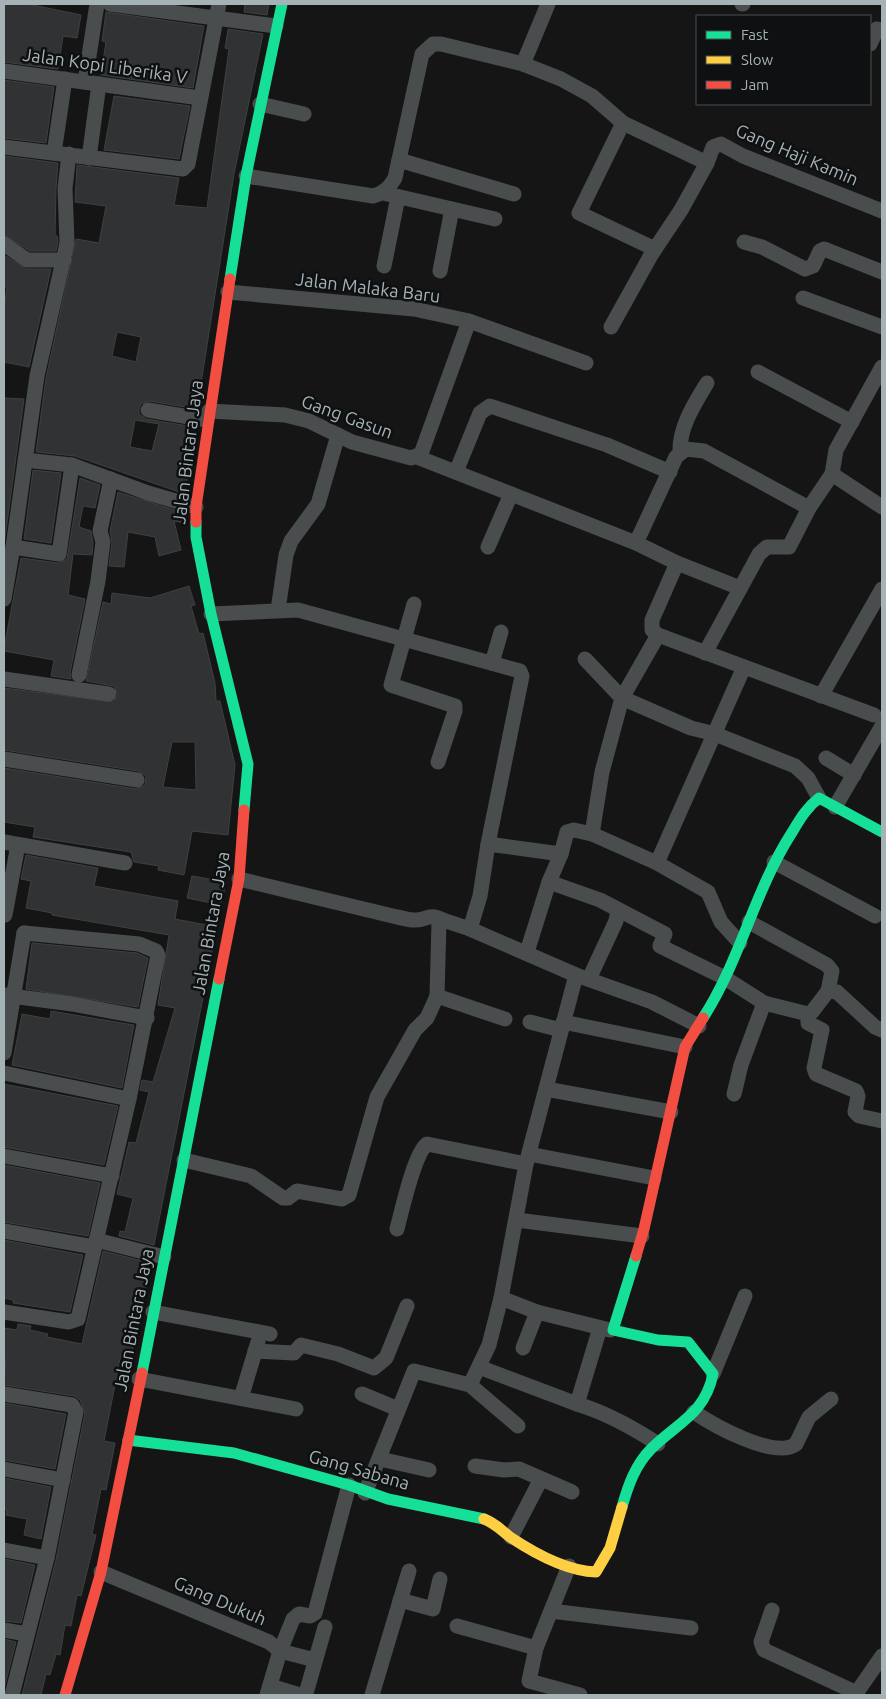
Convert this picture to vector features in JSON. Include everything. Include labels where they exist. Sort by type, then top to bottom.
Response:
[{"type":"street","points":[[89,158],[97,4]]},
{"type":"street","points":[[110,4],[218,11],[276,26]]},
{"type":"street","name":"Jalan Bintara Jaya","points":[[65,1695],[101,1572],[240,879],[248,764],[211,614],[196,537],[196,507],[208,416],[246,176],[282,4]]},
{"type":"street","points":[[523,64],[548,4]]},
{"type":"street","points":[[4,147],[180,170],[186,167],[218,11]]},
{"type":"street","points":[[871,42],[877,29],[882,30]]},
{"type":"street","points":[[246,176],[373,196],[383,193],[390,187],[395,178],[422,54],[426,48],[433,44],[441,44],[523,64],[576,86],[592,96],[623,123],[707,163]]},
{"type":"street","name":"Jalan Kopi Liberika V","points":[[4,71],[200,98]]},
{"type":"street","points":[[4,599],[41,357],[67,243],[65,175],[61,153],[65,79]]},
{"type":"street","points":[[260,104],[304,114]]},
{"type":"street","points":[[623,123],[579,213],[655,249]]},
{"type":"street","name":"Gang Haji Kamin","points":[[611,327],[655,249],[681,210],[707,163],[713,147],[721,144],[743,156],[882,211]]},
{"type":"street","points":[[399,160],[514,194]]},
{"type":"street","points":[[383,193],[495,219]]},
{"type":"street","points":[[384,266],[398,197]]},
{"type":"street","points":[[440,271],[452,209]]},
{"type":"street","points":[[744,242],[762,246],[805,269],[813,266],[820,250],[824,249],[882,272]]},
{"type":"street","points":[[4,244],[27,260],[64,260]]},
{"type":"street","name":"Jalan Malaka Baru","points":[[228,292],[414,309],[469,321],[586,363]]},
{"type":"street","points":[[803,298],[882,328]]},
{"type":"street","points":[[417,457],[421,454],[469,321]]},
{"type":"street","points":[[705,653],[762,549],[789,547],[810,508],[832,474],[836,450],[882,367]]},
{"type":"street","points":[[758,372],[852,422]]},
{"type":"street","points":[[636,543],[680,452],[684,428],[694,403],[707,383]]},
{"type":"street","points":[[456,472],[480,413],[490,406],[607,445],[670,472]]},
{"type":"street","name":"Gang Gasun","points":[[148,410],[208,416],[285,415],[309,421],[352,442],[404,457],[417,457],[456,472],[636,543],[678,563],[740,588]]},
{"type":"street","points":[[278,610],[286,555],[291,541],[318,504],[338,435]]},
{"type":"street","points":[[680,452],[691,448],[704,451],[810,508]]},
{"type":"street","points":[[26,460],[72,465],[148,493],[196,507]]},
{"type":"street","points":[[13,547],[59,554],[72,465]]},
{"type":"street","points":[[832,474],[882,507]]},
{"type":"street","points":[[79,676],[104,542],[100,531],[110,479]]},
{"type":"street","points":[[488,547],[511,494]]},
{"type":"street","points":[[678,563],[652,620],[652,630],[658,635],[821,696],[879,720]]},
{"type":"street","points":[[821,696],[882,589]]},
{"type":"street","points":[[414,604],[391,686],[452,704],[456,708],[438,762]]},
{"type":"street","points":[[211,614],[298,610],[404,641],[520,671],[522,676],[488,844],[480,896],[470,929]]},
{"type":"street","points":[[492,663],[501,632]]},
{"type":"street","points":[[592,834],[602,772],[622,698],[658,635]]},
{"type":"street","points":[[585,659],[622,698],[691,728],[715,734],[795,766],[808,778],[819,798],[882,832]]},
{"type":"street","points":[[657,863],[744,667]]},
{"type":"street","points":[[4,679],[109,694]]},
{"type":"street","points":[[835,807],[854,775],[879,720],[882,702]]},
{"type":"street","points":[[826,758],[854,775]]},
{"type":"street","points":[[4,759],[137,780]]},
{"type":"street","points":[[577,1404],[642,1236],[654,1178],[672,1112],[685,1047],[699,1026],[725,978],[774,862],[808,807],[819,798]]},
{"type":"street","points":[[528,952],[549,882],[561,854],[567,832],[570,830],[592,834],[657,863],[708,892],[721,922],[740,944]]},
{"type":"street","points":[[4,1312],[69,1322],[78,1318],[147,1018],[158,956],[156,951],[139,944],[24,933],[5,914],[11,844],[125,863]]},
{"type":"street","points":[[488,844],[561,854]]},
{"type":"street","points":[[774,862],[875,916]]},
{"type":"street","points":[[240,879],[415,921],[427,916],[433,916],[528,952],[582,977],[652,1002],[679,1014],[699,1026]]},
{"type":"street","points":[[549,882],[600,900],[665,934],[660,946],[725,978],[764,1003],[808,1014]]},
{"type":"street","points":[[470,1385],[489,1345],[501,1298],[528,1159],[562,1026],[582,977],[616,921],[618,910]]},
{"type":"street","points":[[184,1160],[251,1176],[283,1198],[288,1198],[297,1191],[342,1199],[349,1195],[378,1097],[415,1030],[427,1018],[437,996],[439,922],[443,920]]},
{"type":"street","points":[[749,922],[832,970],[828,991],[808,1014],[808,1023],[822,1030],[814,1068],[816,1074],[856,1091],[858,1096],[855,1112],[859,1116],[882,1122]]},
{"type":"street","points":[[4,1053],[9,996],[24,933]]},
{"type":"street","points":[[828,991],[836,992],[876,1027],[882,1030]]},
{"type":"street","points":[[9,996],[72,1004],[147,1018]]},
{"type":"street","points":[[437,996],[505,1019]]},
{"type":"street","points":[[734,1094],[741,1064],[764,1003]]},
{"type":"street","points":[[530,1022],[685,1047]]},
{"type":"street","points":[[4,1073],[129,1099]]},
{"type":"street","points":[[546,1089],[672,1112]]},
{"type":"street","points":[[397,1228],[418,1159],[422,1148],[427,1144],[654,1178]]},
{"type":"street","points":[[4,1156],[112,1176]]},
{"type":"street","points":[[517,1220],[642,1236]]},
{"type":"street","points":[[4,1231],[95,1243],[164,1257]]},
{"type":"street","points":[[501,1298],[537,1312],[606,1329],[658,1340],[688,1342],[713,1374],[745,1296]]},
{"type":"street","points":[[255,1351],[294,1353],[301,1345],[338,1354],[374,1368],[386,1358],[407,1306]]},
{"type":"street","points":[[153,1312],[265,1333],[255,1351],[241,1398]]},
{"type":"street","points":[[523,1348],[537,1312]]},
{"type":"street","points":[[478,1367],[577,1404],[600,1410],[628,1424],[658,1444]]},
{"type":"street","points":[[365,1493],[414,1371],[470,1385],[518,1426]]},
{"type":"street","name":"Gang Sabana","points":[[128,1440],[234,1453],[349,1485],[365,1493],[490,1521],[511,1537],[569,1566],[588,1573],[596,1572],[603,1565],[630,1481],[642,1459],[694,1412],[709,1394],[713,1374]]},
{"type":"street","points":[[139,1379],[296,1409]]},
{"type":"street","points":[[4,1394],[72,1405],[75,1408],[47,1558],[12,1695]]},
{"type":"street","points":[[362,1394],[398,1409]]},
{"type":"street","points":[[694,1412],[724,1431],[771,1447],[784,1449],[796,1444],[810,1417],[831,1400]]},
{"type":"street","points":[[380,1459],[429,1470]]},
{"type":"street","points":[[475,1466],[504,1470],[519,1469],[540,1480],[572,1492]]},
{"type":"street","points":[[4,1470],[63,1480]]},
{"type":"street","points":[[511,1537],[540,1480]]},
{"type":"street","points":[[325,1627],[304,1693],[269,1691],[280,1652],[293,1619],[299,1614],[310,1616],[315,1613],[349,1485]]},
{"type":"street","points":[[4,1550],[47,1558]]},
{"type":"street","points":[[569,1566],[536,1648],[526,1688],[580,1695]]},
{"type":"street","points":[[372,1695],[409,1571]]},
{"type":"street","name":"Gang Dukuh","points":[[101,1572],[257,1636],[269,1642],[280,1652]]},
{"type":"street","points":[[400,1600],[433,1609],[440,1579]]},
{"type":"street","points":[[772,1610],[760,1642],[764,1650],[856,1694],[882,1656]]},
{"type":"street","points":[[551,1611],[691,1628]]},
{"type":"street","points":[[457,1626],[536,1648]]},
{"type":"street","points":[[4,1630],[27,1634]]},
{"type":"street","points":[[280,1652],[315,1660]]},
{"type":"building","points":[[4,4],[28,4],[81,15],[77,38],[63,36],[58,69],[4,62]]},
{"type":"building","points":[[245,4],[269,4],[267,15],[244,12]]},
{"type":"building","points":[[106,12],[204,26],[193,88],[101,75],[106,42],[102,41]]},
{"type":"building","points":[[228,29],[263,34],[234,174],[197,409],[149,401],[141,404],[139,409],[139,414],[146,419],[194,427],[185,494],[75,456],[36,452],[46,378],[76,239],[99,243],[106,206],[75,202],[77,165],[179,178],[174,205],[207,208],[229,49],[225,48]],"holes":[[[117,332],[141,337],[136,362],[112,356]],[[135,420],[159,424],[152,451],[130,447]]]},
{"type":"building","points":[[4,80],[54,87],[46,143],[4,138]]},
{"type":"building","points":[[114,96],[190,106],[179,159],[104,150]]},
{"type":"building","points":[[4,156],[58,163],[55,235],[58,242],[56,251],[30,251],[4,235]]},
{"type":"building","points":[[4,255],[26,269],[51,269],[29,367],[4,362],[4,308],[7,287],[4,287]]},
{"type":"building","points":[[4,398],[24,399],[4,545]]},
{"type":"building","points":[[33,470],[61,473],[51,543],[24,539]]},
{"type":"building","points":[[80,478],[100,485],[95,508],[83,506],[79,527],[91,531],[92,555],[73,554],[68,595],[85,599],[70,673],[71,679],[51,676],[54,660],[4,651],[4,648],[21,558],[58,563],[67,559]]},
{"type":"building","points":[[118,492],[184,513],[184,523],[174,521],[181,550],[159,556],[155,537],[128,532],[124,567],[109,566],[112,543],[110,531]]},
{"type":"building","points":[[189,586],[195,605],[191,606],[199,634],[203,633],[215,683],[216,701],[220,701],[235,765],[228,835],[192,831],[184,875],[158,870],[159,866],[134,862],[131,852],[33,837],[35,827],[4,822],[4,768],[136,789],[145,785],[146,776],[138,771],[4,750],[4,688],[113,702],[118,695],[114,686],[86,681],[103,602],[111,604],[112,593],[150,598]],"holes":[[[172,742],[195,742],[196,790],[163,787]]]},
{"type":"building","points":[[26,855],[98,868],[94,886],[178,901],[175,919],[217,927],[154,1245],[119,1236],[120,1231],[125,1232],[133,1198],[117,1194],[129,1142],[136,1143],[149,1092],[140,1090],[142,1080],[153,1082],[175,1008],[158,1005],[169,935],[52,915],[52,913],[26,908],[31,881],[21,879]]},
{"type":"building","points":[[192,876],[226,882],[221,905],[187,898]]},
{"type":"building","points":[[32,943],[137,953],[148,958],[138,1007],[26,989]]},
{"type":"building","points":[[51,1011],[134,1025],[122,1088],[12,1065],[22,1014],[50,1019]]},
{"type":"building","points":[[4,1084],[118,1106],[104,1165],[4,1147]]},
{"type":"building","points":[[4,1165],[100,1183],[88,1236],[4,1222]]},
{"type":"building","points":[[4,1240],[83,1255],[70,1312],[13,1303],[13,1300],[4,1298]]},
{"type":"building","points":[[103,1251],[151,1263],[131,1357],[121,1354],[104,1441],[115,1443],[106,1490],[101,1489],[92,1534],[96,1535],[81,1596],[77,1595],[71,1626],[65,1625],[60,1655],[56,1654],[50,1675],[46,1674],[41,1695],[22,1695],[56,1560],[85,1413],[80,1400],[74,1396],[4,1385],[6,1357],[4,1356],[4,1328],[17,1330],[18,1324],[31,1326],[30,1330],[48,1334],[47,1337],[82,1344]]},
{"type":"building","points":[[4,1403],[66,1414],[55,1469],[4,1460]]},
{"type":"building","points":[[4,1478],[51,1487],[41,1539],[24,1535],[27,1519],[6,1515],[7,1510],[4,1510]]},
{"type":"building","points":[[4,1559],[35,1565],[21,1623],[4,1621]]},
{"type":"building","points":[[4,1639],[16,1642],[4,1689]]},
{"type":"traffic: fast","points":[[230,279],[246,176],[282,4]]},
{"type":"traffic: fast","points":[[196,522],[196,537],[211,614],[248,764],[244,810]]},
{"type":"traffic: fast","points":[[703,1018],[727,973],[778,856],[810,806],[819,798],[882,832]]},
{"type":"traffic: fast","points":[[142,1373],[219,979]]},
{"type":"traffic: fast","points":[[622,1507],[636,1469],[645,1455],[697,1408],[704,1399],[713,1374],[688,1342],[658,1340],[613,1330],[636,1256]]},
{"type":"traffic: fast","points":[[128,1440],[234,1453],[349,1485],[388,1499],[484,1519]]},
{"type":"traffic: slow","points":[[484,1519],[540,1555],[562,1565],[596,1572],[610,1548],[622,1507]]},
{"type":"traffic: jam","points":[[196,522],[196,507],[230,279]]},
{"type":"traffic: jam","points":[[219,979],[239,879],[244,810]]},
{"type":"traffic: jam","points":[[636,1256],[644,1229],[685,1047],[703,1018]]},
{"type":"traffic: jam","points":[[65,1695],[101,1572],[142,1373]]}]
